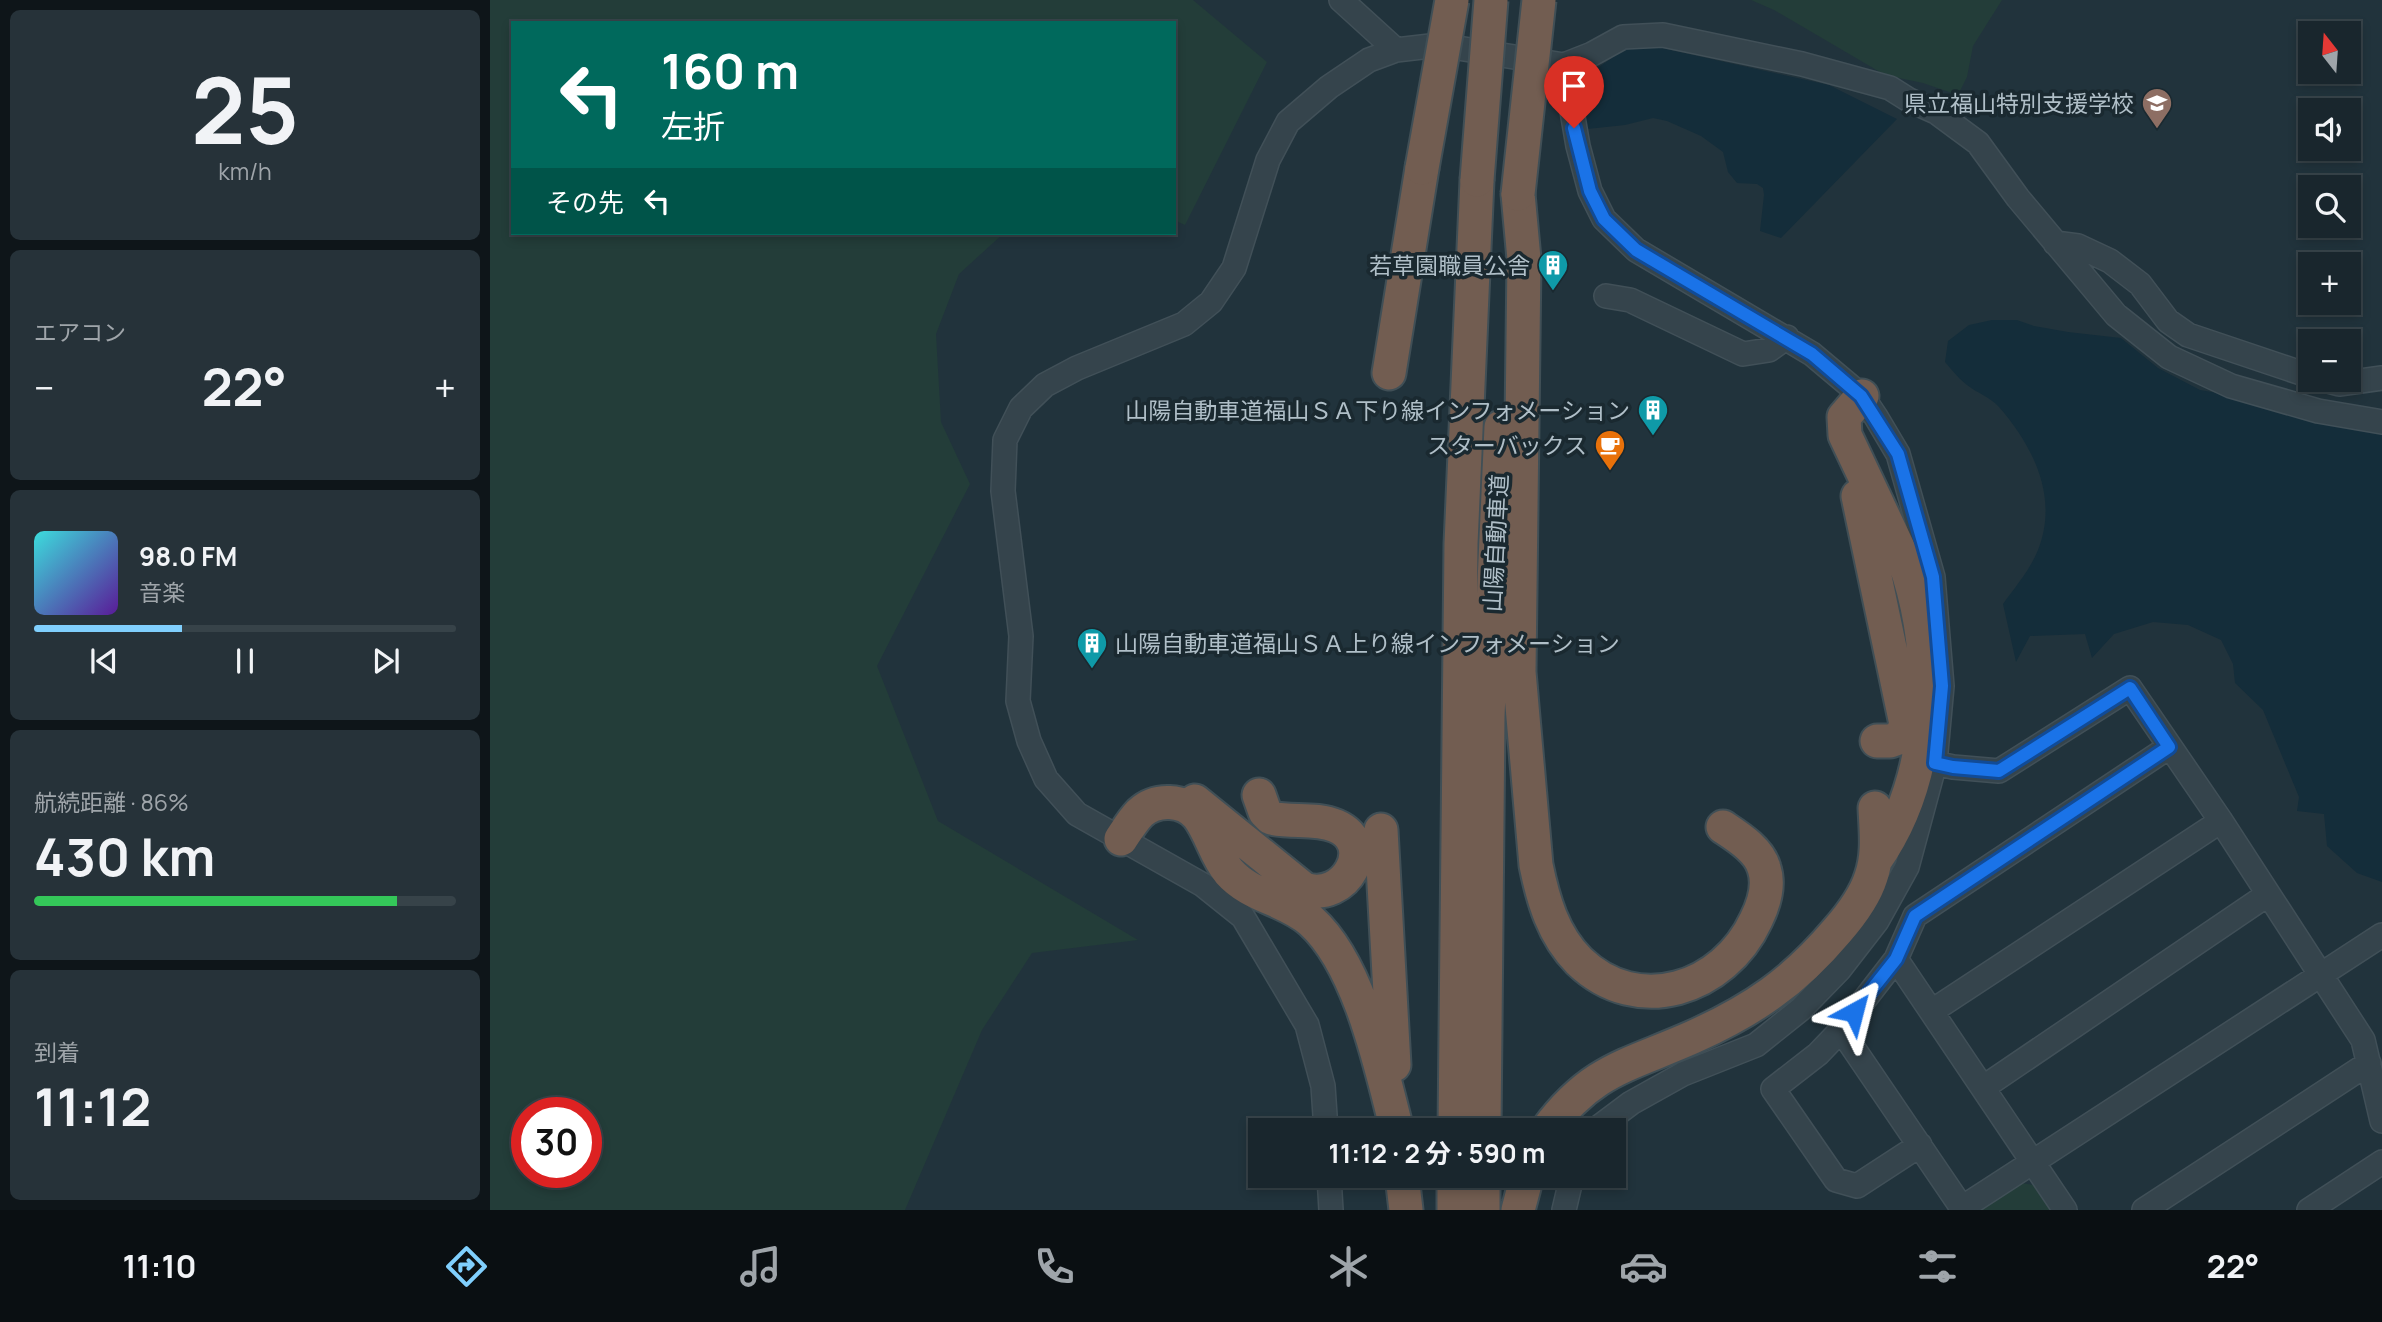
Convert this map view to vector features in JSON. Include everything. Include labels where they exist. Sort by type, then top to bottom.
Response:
[{"type":"highway","points":[[1389,373],[1452,0]]},
{"type":"highway","name":"山陽自動車道","points":[[1455,1118],[1461,557],[1477,180],[1491,0]]},
{"type":"highway","name":"山陽自動車道","points":[[1484,1118],[1488,716],[1493,571],[1507,317],[1539,0]]},
{"type":"highway","points":[[1518,194],[1524,259],[1520,672],[1536,865],[1550,919],[1563,942],[1580,962],[1600,977],[1622,987],[1647,991],[1669,990],[1689,985],[1717,970],[1740,948],[1751,930],[1762,906],[1767,886],[1764,866],[1754,852],[1723,827]]},
{"type":"highway","points":[[1861,396],[1844,417],[1844,435],[1904,560],[1911,582],[1922,629],[1925,690],[1920,748],[1899,820],[1875,861]]},
{"type":"highway","points":[[1861,396],[1838,419],[1836,435],[1857,494],[1906,724],[1901,737],[1890,741],[1877,741]]},
{"type":"highway","points":[[1121,839],[1133,815],[1145,803],[1162,795],[1181,795],[1199,804],[1304,889],[1320,892],[1342,882],[1353,868],[1355,849],[1349,835],[1326,823],[1271,818],[1265,812],[1259,795]]},
{"type":"highway","points":[[1121,839],[1147,807],[1166,803],[1184,806],[1198,817],[1228,871],[1248,888],[1302,914],[1324,935],[1343,967],[1364,1012],[1376,1046],[1394,1118]]},
{"type":"highway","points":[[1557,1118],[1578,1094],[1597,1079],[1619,1066],[1722,1023],[1758,1004],[1812,961],[1848,918],[1871,878],[1875,861],[1875,808]]},
{"type":"highway","points":[[1381,831],[1396,1118]]},
{"type":"highway","points":[[1403,1188],[1406,1210]]},
{"type":"highway","points":[[1454,1188],[1454,1210]]},
{"type":"highway","points":[[1483,1188],[1483,1210]]},
{"type":"highway","points":[[1518,1210],[1524,1188]]},
{"type":"street","points":[[1341,0],[1396,50]]},
{"type":"street","points":[[1325,1118],[1323,1086],[1307,1025],[1243,917],[1203,885],[1077,814],[1046,779],[1029,741],[1018,701],[1021,636],[1003,491],[1005,440],[1021,408],[1045,385],[1077,368],[1184,324],[1211,302],[1234,268],[1268,160],[1289,122],[1329,86],[1369,60],[1396,50],[1439,45],[1564,65],[1623,37],[1663,34],[1802,64],[1890,88],[1936,112],[1979,143],[2018,198],[2116,315],[2169,357],[2231,386],[2318,411],[2382,422]]},
{"type":"street","points":[[1564,65],[1578,146],[1590,191],[1604,219],[1636,250],[1812,354],[1861,396],[1898,454],[1933,577],[1942,686],[1935,763],[1907,867],[1877,921],[1839,970],[1801,1009],[1755,1045],[1683,1074],[1631,1103],[1611,1118]]},
{"type":"street","points":[[2055,243],[2078,246],[2110,261],[2140,284],[2168,321],[2188,335],[2298,372]]},
{"type":"street","points":[[1606,296],[1630,300],[1743,354],[1769,350],[1787,337]]},
{"type":"street","points":[[2361,381],[2382,378]]},
{"type":"street","points":[[1878,590],[1884,596],[1898,598],[1904,595],[1911,582]]},
{"type":"street","points":[[1888,637],[1895,622],[1902,619],[1909,620],[1922,629]]},
{"type":"street","points":[[1935,763],[1999,771],[2130,688],[2221,821],[2363,1040],[2382,1121]]},
{"type":"street","points":[[1920,1145],[1857,1186],[1836,1180],[1773,1088],[1818,1055],[1841,1030],[1896,959],[1915,916],[2169,747]]},
{"type":"street","points":[[1932,1011],[2221,821]]},
{"type":"street","points":[[1248,888],[1259,887],[1269,881],[1271,869],[1268,860]]},
{"type":"street","points":[[1324,935],[1320,909],[1327,890]]},
{"type":"street","points":[[1984,1087],[2267,895]]},
{"type":"street","points":[[1841,1030],[1962,1208],[2382,935]]},
{"type":"street","points":[[1896,959],[2065,1210]]},
{"type":"street","points":[[2144,1210],[2369,1063]]},
{"type":"street","points":[[2309,1210],[2382,1162]]},
{"type":"street","points":[[1330,1188],[1331,1210]]},
{"type":"street","points":[[1564,1210],[1569,1188]]},
{"type":"green space","points":[[490,0],[1193,0],[1267,62],[1185,225],[1176,221],[1176,21],[511,21],[511,235],[1002,235],[959,274],[936,334],[941,422],[970,484],[877,666],[938,821],[1138,940],[1032,953],[982,1030],[905,1210],[490,1210]]},
{"type":"green space","points":[[1751,0],[2002,0],[1973,46],[1967,77],[1958,95],[1923,83],[1885,75],[1774,10]]},
{"type":"green space","points":[[2021,1183],[2041,1186],[2056,1210],[1980,1210]]},
{"type":"water","points":[[1648,45],[1829,85],[1897,119],[1781,238],[1760,231],[1763,188],[1757,184],[1737,183],[1728,172],[1723,152],[1701,136],[1667,121],[1653,118],[1625,125],[1587,129],[1580,99],[1580,80],[1625,49]]},
{"type":"water","points":[[1992,320],[2017,320],[2068,332],[2121,338],[2158,368],[2200,390],[2347,428],[2382,434],[2382,882],[2357,873],[2327,846],[2324,814],[2297,811],[2299,797],[2263,710],[2235,683],[2233,664],[2221,640],[2188,625],[2153,622],[2114,634],[2092,658],[2085,634],[2030,636],[2016,662],[2003,604],[2027,571],[2038,550],[2046,511],[2044,492],[2032,455],[2011,422],[1988,398],[1964,383],[1945,362],[1948,341],[1969,325]]},
{"type":"place","name":"県立福山特別支援学校","points":[[2157,130]]},
{"type":"place","name":"若草園職員公舎","points":[[1553,292]]},
{"type":"place","name":"山陽自動車道福山ＳＡ下り線インフォメーション","points":[[1653,437]]},
{"type":"place","name":"スターバックス","points":[[1610,472]]},
{"type":"place","name":"山陽自動車道福山ＳＡ上り線インフォメーション","points":[[1092,670]]},
{"type":"route","points":[[1574,128],[1590,191],[1604,219],[1636,250],[1812,354],[1861,396],[1898,454],[1933,577],[1942,686],[1935,763],[1999,771],[2130,688],[2169,747],[1915,916],[1896,959],[1854,1012]]}]
